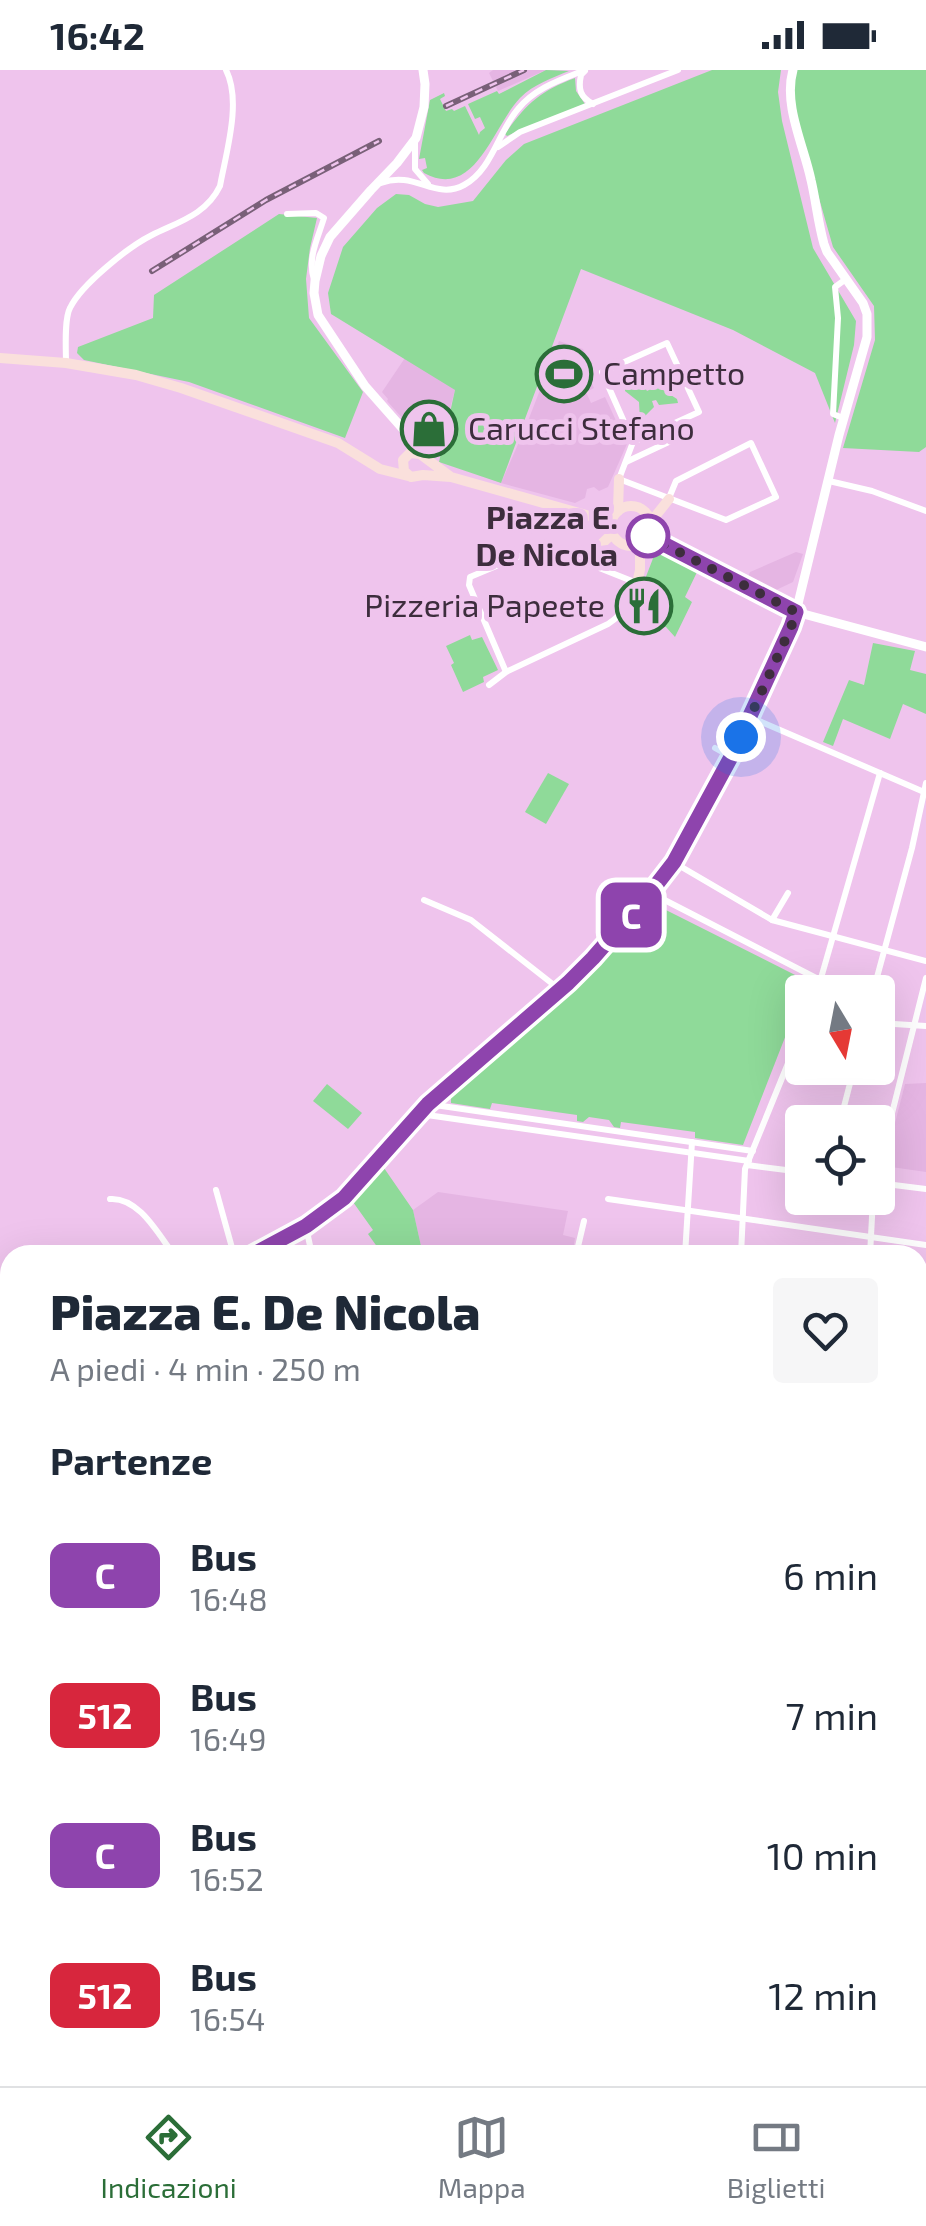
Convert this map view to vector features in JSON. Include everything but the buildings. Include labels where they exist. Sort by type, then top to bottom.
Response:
[{"type":"main road","points":[[0,358],[136,374],[338,442],[380,470],[415,478],[427,467],[424,457]]},
{"type":"main road","points":[[370,464],[392,464],[413,452],[451,476]]},
{"type":"main road","points":[[406,456],[402,468],[408,476]]},
{"type":"main road","points":[[422,474],[451,476],[611,522]]},
{"type":"main road","points":[[271,1245],[306,1226],[344,1198],[428,1104],[560,990],[650,893],[674,862],[731,757],[791,627],[796,612],[644,540],[627,546],[616,540],[611,522],[618,510],[618,479]]},
{"type":"main road","points":[[637,583],[650,523],[669,499]]},
{"type":"main road","points":[[618,510],[638,508],[650,523]]},
{"type":"main road","points":[[588,563],[593,552],[612,534]]},
{"type":"street","points":[[66,363],[68,310],[90,284],[130,247],[200,212],[216,196],[233,107],[233,90],[226,70]]},
{"type":"street","points":[[422,70],[424,108],[416,138],[414,169],[433,188]]},
{"type":"street","points":[[585,70],[580,90],[593,104]]},
{"type":"street","points":[[375,186],[390,180],[408,180],[433,188],[452,190],[462,186],[480,172],[523,103],[548,85],[585,70]]},
{"type":"street","points":[[492,151],[520,132],[678,70]]},
{"type":"street","points":[[793,70],[790,80],[794,111],[820,230],[827,252],[867,314],[867,337],[796,612],[926,647]]},
{"type":"street","points":[[314,281],[330,236],[398,165],[416,138]]},
{"type":"street","points":[[398,165],[414,169]]},
{"type":"street","points":[[398,165],[408,180]]},
{"type":"street","points":[[287,214],[316,213],[324,218],[311,263],[318,316],[365,386],[424,457]]},
{"type":"street","points":[[844,418],[833,414],[838,318],[835,287],[846,278]]},
{"type":"street","points":[[633,442],[602,372],[667,342],[699,412],[633,442],[618,479],[669,499],[726,520],[776,496],[751,443],[676,481],[669,499]]},
{"type":"street","points":[[625,462],[688,433]]},
{"type":"street","points":[[405,434],[406,456]]},
{"type":"street","points":[[829,481],[872,491],[926,512]]},
{"type":"street","points":[[490,685],[506,672],[621,616],[637,583],[544,546],[470,577],[506,672]]},
{"type":"street","points":[[750,717],[925,789],[877,975]]},
{"type":"street","points":[[714,748],[731,757]]},
{"type":"street","points":[[824,975],[880,773]]},
{"type":"street","points":[[674,862],[772,920],[926,960]]},
{"type":"street","points":[[650,893],[810,975]]},
{"type":"street","points":[[772,920],[788,893]]},
{"type":"street","points":[[424,900],[471,920],[560,990]]},
{"type":"street","points":[[894,1105],[926,978]]},
{"type":"street","points":[[895,1024],[926,1026]]},
{"type":"street","points":[[741,1245],[745,1170],[785,1071]]},
{"type":"street","points":[[428,1104],[753,1151]]},
{"type":"street","points":[[418,1114],[785,1169]]},
{"type":"street","points":[[686,1245],[692,1142]]},
{"type":"street","points":[[895,1184],[926,1189]]},
{"type":"street","points":[[216,1190],[231,1245]]},
{"type":"street","points":[[110,1199],[131,1202],[166,1245]]},
{"type":"street","points":[[608,1199],[926,1244]]},
{"type":"street","points":[[871,1245],[872,1215]]},
{"type":"street","points":[[578,1245],[584,1221]]},
{"type":"street","points":[[306,1226],[310,1245]]},
{"type":"shaded area","points":[[546,70],[498,91],[489,73]]},
{"type":"shaded area","points":[[559,341],[583,349],[592,369],[586,372],[594,388],[586,392],[591,403],[605,397],[627,444],[608,487],[599,491],[594,487],[587,489],[585,498],[575,503],[501,483]]},
{"type":"shaded area","name":"Carucci Stefano","points":[[407,355],[455,390],[437,457],[382,392]]},
{"type":"shaded area","points":[[796,552],[803,554],[793,582],[774,591],[747,579],[750,572]]},
{"type":"shaded area","points":[[926,1083],[926,1172],[895,1168],[895,1123],[905,1084]]},
{"type":"shaded area","points":[[438,1192],[568,1211],[563,1235],[575,1238],[574,1245],[421,1245],[413,1210]]},
{"type":"green space","points":[[546,70],[569,71],[537,85],[520,98],[470,169],[457,177],[442,179],[424,173],[425,158],[419,159],[430,100],[444,93],[440,99],[446,111],[465,106],[479,135],[485,128],[468,104],[497,91],[499,94]]},
{"type":"green space","points":[[712,70],[781,70],[778,92],[782,121],[813,248],[856,321],[835,423],[815,373],[733,330],[581,269],[501,483],[439,462],[455,390],[331,314],[328,293],[343,247],[377,208],[396,194],[438,207],[473,201],[524,144]]},
{"type":"green space","points":[[796,70],[926,70],[926,447],[919,452],[843,448],[875,340],[874,306],[833,247],[794,111],[790,80]]},
{"type":"green space","points":[[575,78],[576,91],[585,104],[505,134],[535,100]]},
{"type":"green space","points":[[279,214],[317,218],[306,279],[309,318],[363,392],[345,438],[189,382],[84,360],[77,353],[78,347],[153,318],[154,295]]},
{"type":"green space","name":"Campetto","points":[[564,347],[584,356],[564,400],[544,392]]},
{"type":"green space","points":[[661,371],[665,373],[663,390],[678,403],[659,405],[652,401],[654,407],[640,421],[639,402],[625,389],[651,389],[649,384]]},
{"type":"green space","points":[[657,548],[698,570],[685,597],[692,602],[675,637],[657,624],[669,601],[642,587]]},
{"type":"green space","points":[[470,635],[472,640],[482,637],[498,670],[463,692],[446,646]]},
{"type":"green space","points":[[873,643],[915,651],[910,670],[926,674],[926,714],[903,704],[890,739],[843,719],[833,746],[823,742],[849,680],[864,685]]},
{"type":"green space","points":[[548,773],[569,784],[546,824],[525,812]]},
{"type":"green space","points":[[654,904],[795,975],[785,975],[785,1037],[743,1145],[695,1138],[695,1132],[621,1122],[620,1128],[609,1120],[589,1117],[577,1121],[577,1115],[492,1103],[490,1109],[451,1103],[451,1097],[559,1004]]},
{"type":"green space","points":[[327,1084],[362,1113],[348,1129],[313,1101]]},
{"type":"green space","points":[[384,1168],[413,1210],[421,1245],[376,1245],[368,1234],[373,1230],[353,1202]]},
{"type":"railway","points":[[446,106],[524,70]]},
{"type":"railway","points":[[152,271],[266,200],[379,141]]},
{"type":"bus line","name":"C","points":[[271,1245],[306,1226],[344,1198],[428,1104],[593,958],[650,893],[688,838],[731,757],[796,612],[648,536]]},
{"type":"place","name":"Campetto","points":[[564,374]]},
{"type":"place","name":"Carucci Stefano","points":[[429,429]]},
{"type":"place","name":"Piazza E. De Nicola","points":[[648,536]]},
{"type":"place","name":"Pizzeria Papeete","points":[[644,606]]},
{"type":"route","points":[[648,536],[796,612],[741,737]]}]
